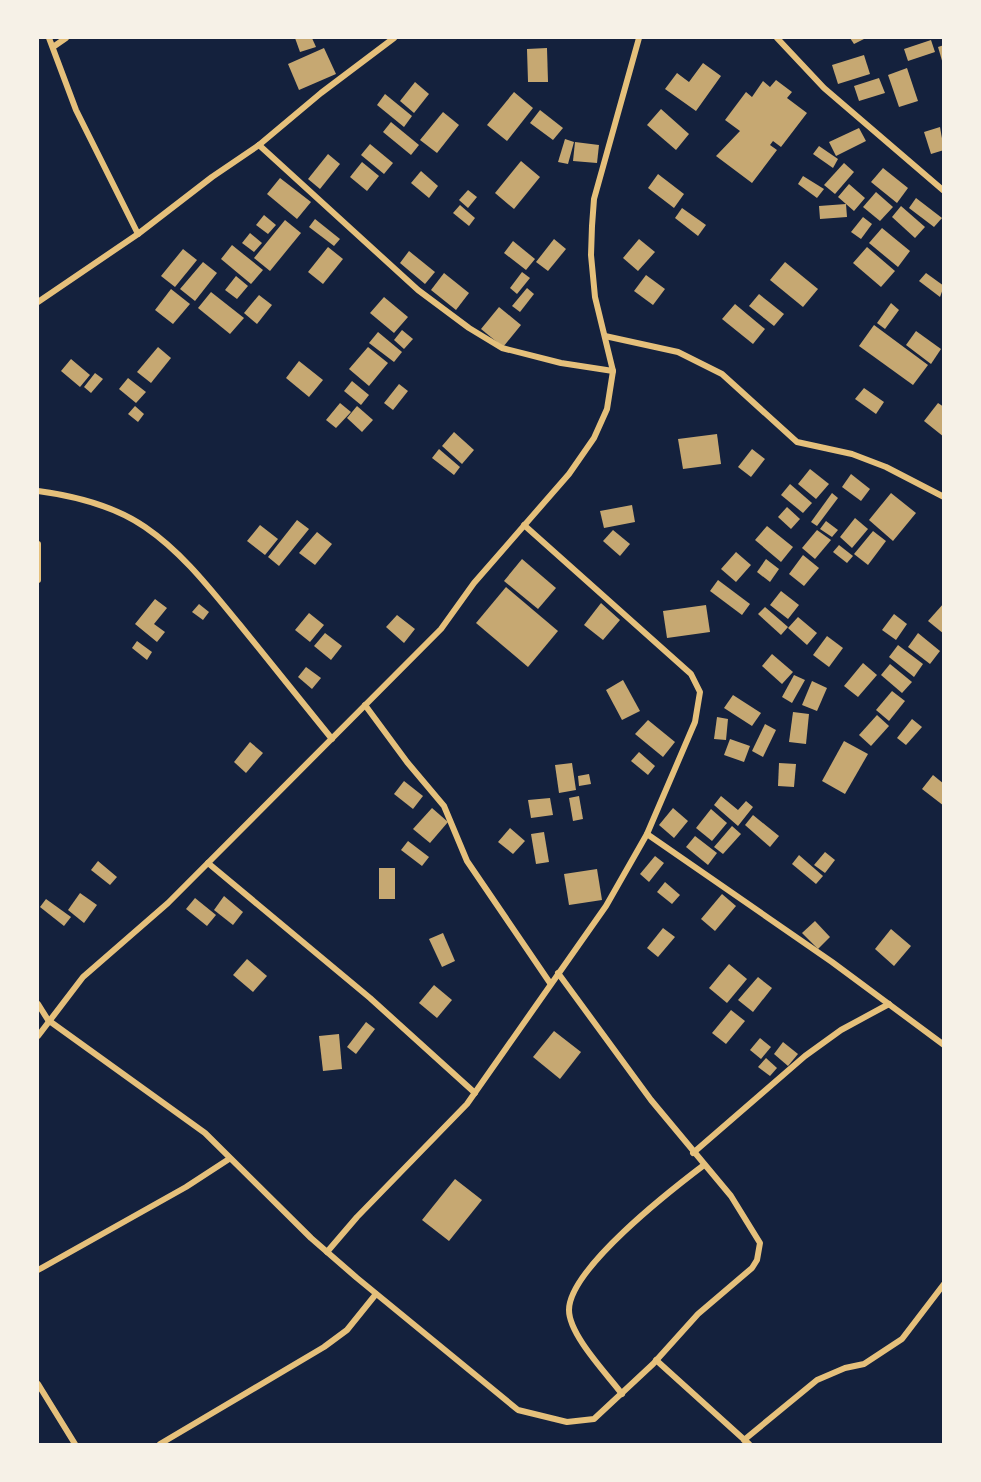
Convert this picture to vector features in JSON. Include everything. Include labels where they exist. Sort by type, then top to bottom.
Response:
[{"type":"street","points":[[49,38],[76,110],[138,234]]},
{"type":"street","points":[[53,47],[66,38]]},
{"type":"street","points":[[38,302],[138,234],[212,177],[260,145],[321,93],[394,38]]},
{"type":"street","points":[[38,1036],[83,977],[168,903],[441,629],[474,583],[569,474],[594,438],[607,409],[613,372],[595,297],[591,255],[594,199],[639,38]]},
{"type":"street","points":[[777,38],[824,88],[944,191]]},
{"type":"street","points":[[260,145],[418,290],[468,328],[502,348],[561,363],[613,372]]},
{"type":"street","points":[[605,336],[678,352],[722,374],[797,442],[852,454],[886,467],[944,497]]},
{"type":"street","points":[[38,490],[74,496],[113,510],[143,526],[172,548],[207,585],[332,739]]},
{"type":"street","points":[[327,1252],[357,1217],[475,1093],[606,906],[647,834],[695,722],[700,692],[691,674],[524,525]]},
{"type":"street","points":[[38,544],[38,580]]},
{"type":"street","points":[[365,705],[407,762],[444,806],[451,819],[456,838],[480,884],[550,983]]},
{"type":"street","points":[[647,834],[944,1045]]},
{"type":"street","points":[[208,863],[370,998],[475,1093]]},
{"type":"street","points":[[38,1004],[48,1020],[205,1133],[229,1159],[327,1252],[518,1410],[547,1419],[567,1422],[594,1419],[622,1394],[698,1314],[752,1268],[759,1253],[760,1243],[745,1214],[693,1153],[558,973]]},
{"type":"street","points":[[693,1153],[806,1056],[841,1030],[889,1004]]},
{"type":"street","points":[[38,1270],[186,1187],[229,1159]]},
{"type":"street","points":[[622,1394],[573,1326],[569,1310],[573,1294],[587,1269],[671,1190],[704,1165]]},
{"type":"street","points":[[656,1360],[746,1442],[817,1380],[845,1368],[864,1364],[902,1339],[944,1284]]},
{"type":"street","points":[[160,1444],[324,1347],[347,1330],[376,1294]]},
{"type":"street","points":[[38,1384],[75,1444]]},
{"type":"building","points":[[295,38],[312,38],[316,47],[300,52]]},
{"type":"building","points":[[850,38],[866,38],[854,44]]},
{"type":"building","points":[[931,40],[935,52],[908,61],[904,49]]},
{"type":"building","points":[[944,45],[944,64],[943,64],[938,47]]},
{"type":"building","points":[[324,48],[336,74],[299,90],[288,64]]},
{"type":"building","points":[[547,48],[548,82],[528,82],[527,49]]},
{"type":"building","points":[[864,55],[870,74],[838,84],[832,65]]},
{"type":"building","points":[[703,63],[721,76],[696,111],[665,89],[677,73],[689,82]]},
{"type":"building","points":[[907,68],[918,101],[899,107],[888,75]]},
{"type":"building","points":[[879,78],[885,93],[859,101],[854,86]]},
{"type":"building","points":[[776,80],[792,92],[787,98],[807,113],[781,147],[773,141],[770,145],[777,150],[752,183],[716,156],[740,131],[725,120],[746,92],[752,97],[763,81],[770,87]]},
{"type":"building","points":[[415,82],[429,94],[414,113],[400,101]]},
{"type":"building","points":[[514,92],[533,108],[507,141],[487,125]]},
{"type":"building","points":[[385,94],[412,116],[404,127],[377,105]]},
{"type":"building","points":[[661,109],[689,134],[676,150],[647,125]]},
{"type":"building","points":[[540,110],[563,128],[553,140],[530,123]]},
{"type":"building","points":[[443,112],[459,125],[437,153],[420,140]]},
{"type":"building","points":[[391,122],[419,145],[411,155],[383,132]]},
{"type":"building","points":[[940,127],[944,150],[931,154],[924,132]]},
{"type":"building","points":[[859,128],[866,141],[836,156],[829,142]]},
{"type":"building","points":[[565,139],[574,142],[568,164],[558,162]]},
{"type":"building","points":[[575,142],[599,145],[597,163],[573,161]]},
{"type":"building","points":[[370,144],[393,163],[384,174],[361,155]]},
{"type":"building","points":[[819,146],[838,159],[833,168],[813,154]]},
{"type":"building","points":[[328,154],[340,164],[320,189],[308,179]]},
{"type":"building","points":[[521,161],[540,177],[514,209],[495,193]]},
{"type":"building","points":[[362,162],[379,176],[367,191],[350,177]]},
{"type":"building","points":[[844,163],[854,172],[835,194],[824,185]]},
{"type":"building","points":[[883,168],[908,188],[897,203],[871,182]]},
{"type":"building","points":[[421,171],[438,186],[429,198],[411,183]]},
{"type":"building","points":[[658,174],[684,194],[674,208],[648,188]]},
{"type":"building","points":[[803,176],[824,189],[817,198],[798,184]]},
{"type":"building","points":[[280,178],[311,202],[297,219],[267,194]]},
{"type":"building","points":[[849,184],[865,198],[854,211],[838,197]]},
{"type":"building","points":[[468,190],[477,197],[468,208],[459,200]]},
{"type":"building","points":[[876,192],[893,207],[880,221],[863,207]]},
{"type":"building","points":[[916,198],[942,218],[934,227],[909,208]]},
{"type":"building","points":[[846,204],[847,217],[820,219],[819,206]]},
{"type":"building","points":[[460,205],[475,218],[469,226],[453,213]]},
{"type":"building","points":[[901,206],[925,227],[915,238],[892,217]]},
{"type":"building","points":[[682,208],[706,225],[698,236],[675,218]]},
{"type":"building","points":[[264,215],[276,225],[268,234],[256,225]]},
{"type":"building","points":[[863,217],[872,224],[861,239],[851,232]]},
{"type":"building","points":[[315,219],[340,239],[334,246],[309,227]]},
{"type":"building","points":[[285,220],[301,233],[270,271],[254,258]]},
{"type":"building","points":[[882,228],[910,251],[898,267],[869,243]]},
{"type":"building","points":[[250,233],[262,243],[254,252],[242,243]]},
{"type":"building","points":[[554,239],[566,249],[548,271],[536,262]]},
{"type":"building","points":[[639,239],[655,252],[638,271],[623,258]]},
{"type":"building","points":[[513,241],[535,259],[526,270],[504,253]]},
{"type":"building","points":[[232,245],[263,270],[251,284],[221,259]]},
{"type":"building","points":[[328,247],[343,259],[323,284],[308,272]]},
{"type":"building","points":[[867,247],[895,271],[881,287],[853,263]]},
{"type":"building","points":[[183,249],[197,260],[175,287],[161,276]]},
{"type":"building","points":[[409,251],[435,272],[425,284],[400,263]]},
{"type":"building","points":[[203,262],[217,273],[195,301],[180,289]]},
{"type":"building","points":[[785,262],[818,289],[803,307],[770,280]]},
{"type":"building","points":[[522,272],[530,278],[517,294],[510,288]]},
{"type":"building","points":[[444,273],[469,293],[456,310],[431,290]]},
{"type":"building","points":[[926,273],[944,286],[940,297],[919,281]]},
{"type":"building","points":[[646,275],[665,289],[653,305],[634,291]]},
{"type":"building","points":[[236,276],[248,286],[237,299],[225,290]]},
{"type":"building","points":[[527,288],[534,294],[520,312],[512,306]]},
{"type":"building","points":[[171,289],[190,304],[173,324],[155,310]]},
{"type":"building","points":[[211,292],[244,318],[230,334],[198,308]]},
{"type":"building","points":[[759,294],[784,314],[774,326],[749,306]]},
{"type":"building","points":[[259,295],[272,305],[257,324],[244,313]]},
{"type":"building","points":[[384,297],[408,317],[394,333],[370,313]]},
{"type":"building","points":[[891,303],[899,310],[885,329],[877,323]]},
{"type":"building","points":[[735,304],[765,329],[753,344],[722,319]]},
{"type":"building","points":[[499,307],[521,325],[503,347],[481,329]]},
{"type":"building","points":[[874,325],[928,365],[913,385],[859,346]]},
{"type":"building","points":[[402,330],[413,339],[404,349],[394,340]]},
{"type":"building","points":[[916,331],[941,349],[931,364],[906,345]]},
{"type":"building","points":[[378,332],[402,352],[394,362],[369,343]]},
{"type":"building","points":[[158,347],[171,358],[151,383],[137,372]]},
{"type":"building","points":[[368,347],[388,363],[369,386],[349,369]]},
{"type":"building","points":[[71,359],[90,375],[80,387],[61,371]]},
{"type":"building","points":[[299,361],[323,380],[309,397],[286,378]]},
{"type":"building","points":[[95,373],[103,379],[91,393],[84,387]]},
{"type":"building","points":[[128,378],[146,392],[136,403],[119,389]]},
{"type":"building","points":[[352,381],[369,395],[361,405],[344,391]]},
{"type":"building","points":[[399,384],[408,391],[393,410],[384,403]]},
{"type":"building","points":[[864,388],[884,402],[876,414],[855,399]]},
{"type":"building","points":[[340,403],[351,412],[336,428],[326,420]]},
{"type":"building","points":[[938,403],[944,407],[944,437],[924,421]]},
{"type":"building","points":[[135,406],[144,414],[138,422],[128,414]]},
{"type":"building","points":[[357,406],[373,420],[362,432],[347,418]]},
{"type":"building","points":[[454,432],[474,450],[462,464],[442,446]]},
{"type":"building","points":[[717,434],[721,464],[683,469],[678,439]]},
{"type":"building","points":[[439,449],[460,467],[454,475],[432,458]]},
{"type":"building","points":[[752,449],[765,459],[751,477],[738,467]]},
{"type":"building","points":[[810,469],[829,484],[816,499],[798,484]]},
{"type":"building","points":[[851,474],[870,489],[861,501],[842,487]]},
{"type":"building","points":[[790,484],[812,503],[803,513],[781,495]]},
{"type":"building","points":[[832,493],[838,498],[817,526],[811,522]]},
{"type":"building","points":[[891,493],[916,513],[893,541],[869,520]]},
{"type":"building","points":[[632,505],[635,522],[604,528],[600,511]]},
{"type":"building","points":[[787,507],[800,519],[791,529],[778,517]]},
{"type":"building","points":[[855,518],[868,529],[852,548],[840,537]]},
{"type":"building","points":[[297,520],[309,529],[279,566],[268,557]]},
{"type":"building","points":[[826,521],[838,530],[832,537],[820,529]]},
{"type":"building","points":[[260,525],[278,539],[265,555],[247,541]]},
{"type":"building","points":[[767,526],[793,547],[781,562],[755,540]]},
{"type":"building","points":[[613,530],[630,544],[620,556],[603,541]]},
{"type":"building","points":[[817,530],[831,540],[815,559],[802,548]]},
{"type":"building","points":[[873,531],[886,541],[868,565],[854,554]]},
{"type":"building","points":[[317,532],[332,544],[315,565],[299,553]]},
{"type":"building","points":[[839,545],[853,556],[847,563],[833,552]]},
{"type":"building","points":[[736,552],[751,565],[736,582],[721,569]]},
{"type":"building","points":[[803,555],[819,568],[804,586],[789,574]]},
{"type":"building","points":[[522,559],[556,588],[538,609],[504,581]]},
{"type":"building","points":[[766,559],[779,569],[770,582],[757,572]]},
{"type":"building","points":[[718,580],[750,604],[742,615],[710,591]]},
{"type":"building","points":[[506,587],[558,631],[528,667],[476,623]]},
{"type":"building","points":[[781,591],[799,605],[788,619],[770,605]]},
{"type":"building","points":[[155,599],[167,608],[154,624],[165,632],[157,642],[135,624]]},
{"type":"building","points":[[601,603],[620,620],[603,640],[584,625]]},
{"type":"building","points":[[944,603],[944,634],[928,621]]},
{"type":"building","points":[[199,604],[209,612],[203,620],[192,612]]},
{"type":"building","points":[[706,605],[710,632],[667,638],[663,611]]},
{"type":"building","points":[[765,607],[788,627],[781,635],[758,614]]},
{"type":"building","points":[[309,613],[324,625],[310,642],[295,630]]},
{"type":"building","points":[[894,614],[907,624],[896,640],[882,630]]},
{"type":"building","points":[[397,615],[415,629],[404,643],[386,627]]},
{"type":"building","points":[[798,617],[817,633],[807,645],[788,628]]},
{"type":"building","points":[[325,633],[342,646],[331,660],[314,646]]},
{"type":"building","points":[[918,633],[940,651],[930,664],[908,647]]},
{"type":"building","points":[[827,636],[843,648],[829,667],[813,655]]},
{"type":"building","points":[[137,641],[152,652],[147,660],[132,648]]},
{"type":"building","points":[[898,645],[923,664],[914,677],[889,657]]},
{"type":"building","points":[[772,654],[793,672],[782,684],[762,666]]},
{"type":"building","points":[[863,663],[877,675],[858,697],[844,686]]},
{"type":"building","points":[[890,664],[912,682],[902,693],[881,675]]},
{"type":"building","points":[[306,667],[321,678],[312,689],[298,677]]},
{"type":"building","points":[[794,675],[805,680],[792,703],[782,697]]},
{"type":"building","points":[[623,680],[640,711],[622,720],[606,690]]},
{"type":"building","points":[[812,681],[827,688],[817,711],[802,705]]},
{"type":"building","points":[[892,691],[905,701],[889,721],[876,710]]},
{"type":"building","points":[[733,695],[761,713],[752,726],[724,708]]},
{"type":"building","points":[[793,712],[809,714],[806,744],[789,742]]},
{"type":"building","points":[[877,715],[889,726],[871,746],[859,735]]},
{"type":"building","points":[[717,717],[728,719],[726,740],[714,739]]},
{"type":"building","points":[[912,719],[922,727],[906,745],[897,738]]},
{"type":"building","points":[[648,720],[675,742],[663,757],[635,734]]},
{"type":"building","points":[[765,724],[776,730],[763,757],[752,751]]},
{"type":"building","points":[[730,739],[750,746],[744,762],[724,755]]},
{"type":"building","points":[[844,741],[868,754],[845,794],[822,781]]},
{"type":"building","points":[[250,742],[263,753],[246,773],[234,762]]},
{"type":"building","points":[[639,752],[655,766],[648,775],[631,761]]},
{"type":"building","points":[[572,763],[576,790],[559,793],[555,765]]},
{"type":"building","points":[[779,763],[796,764],[794,787],[778,786]]},
{"type":"building","points":[[589,774],[591,784],[579,786],[578,776]]},
{"type":"building","points":[[933,775],[944,784],[944,806],[922,789]]},
{"type":"building","points":[[404,781],[423,796],[413,809],[394,794]]},
{"type":"building","points":[[579,796],[583,819],[573,821],[569,798]]},
{"type":"building","points":[[721,796],[738,810],[746,801],[753,807],[738,826],[714,805]]},
{"type":"building","points":[[550,798],[553,815],[531,818],[528,800]]},
{"type":"building","points":[[432,808],[448,822],[430,843],[413,829]]},
{"type":"building","points":[[673,808],[688,821],[674,838],[659,825]]},
{"type":"building","points":[[711,809],[727,823],[712,841],[696,828]]},
{"type":"building","points":[[753,815],[779,836],[770,847],[745,825]]},
{"type":"building","points":[[732,826],[741,834],[723,854],[714,847]]},
{"type":"building","points":[[510,828],[525,841],[513,854],[498,842]]},
{"type":"building","points":[[544,832],[549,862],[536,864],[531,834]]},
{"type":"building","points":[[695,836],[717,853],[708,865],[686,847]]},
{"type":"building","points":[[408,841],[429,857],[422,866],[401,850]]},
{"type":"building","points":[[825,852],[835,860],[825,873],[814,865]]},
{"type":"building","points":[[799,855],[823,876],[816,884],[792,864]]},
{"type":"building","points":[[655,856],[664,863],[649,882],[640,874]]},
{"type":"building","points":[[98,861],[117,877],[110,885],[91,870]]},
{"type":"building","points":[[379,868],[395,868],[395,899],[379,899]]},
{"type":"building","points":[[597,869],[602,900],[569,905],[564,874]]},
{"type":"building","points":[[665,882],[680,895],[672,904],[657,892]]},
{"type":"building","points":[[80,893],[97,905],[84,923],[68,910]]},
{"type":"building","points":[[722,894],[736,906],[715,931],[701,919]]},
{"type":"building","points":[[224,896],[243,912],[233,925],[214,910]]},
{"type":"building","points":[[195,898],[216,915],[207,926],[186,909]]},
{"type":"building","points":[[46,899],[71,917],[64,926],[40,907]]},
{"type":"building","points":[[815,921],[830,937],[818,949],[802,933]]},
{"type":"building","points":[[663,928],[675,937],[658,957],[647,948]]},
{"type":"building","points":[[891,929],[911,946],[894,966],[875,949]]},
{"type":"building","points":[[443,933],[455,961],[442,967],[429,939]]},
{"type":"building","points":[[247,959],[267,976],[253,992],[233,975]]},
{"type":"building","points":[[729,964],[747,979],[727,1003],[709,988]]},
{"type":"building","points":[[758,977],[772,988],[753,1012],[738,1000]]},
{"type":"building","points":[[434,985],[452,1000],[437,1018],[419,1003]]},
{"type":"building","points":[[731,1010],[745,1021],[726,1044],[712,1033]]},
{"type":"building","points":[[366,1022],[375,1029],[356,1054],[347,1047]]},
{"type":"building","points":[[554,1031],[581,1052],[560,1079],[533,1057]]},
{"type":"building","points":[[339,1034],[342,1069],[323,1071],[319,1036]]},
{"type":"building","points":[[760,1038],[771,1047],[761,1059],[750,1050]]},
{"type":"building","points":[[783,1042],[798,1054],[788,1066],[774,1054]]},
{"type":"building","points":[[766,1058],[777,1068],[770,1076],[758,1067]]},
{"type":"building","points":[[455,1179],[482,1200],[449,1241],[422,1220]]}]
